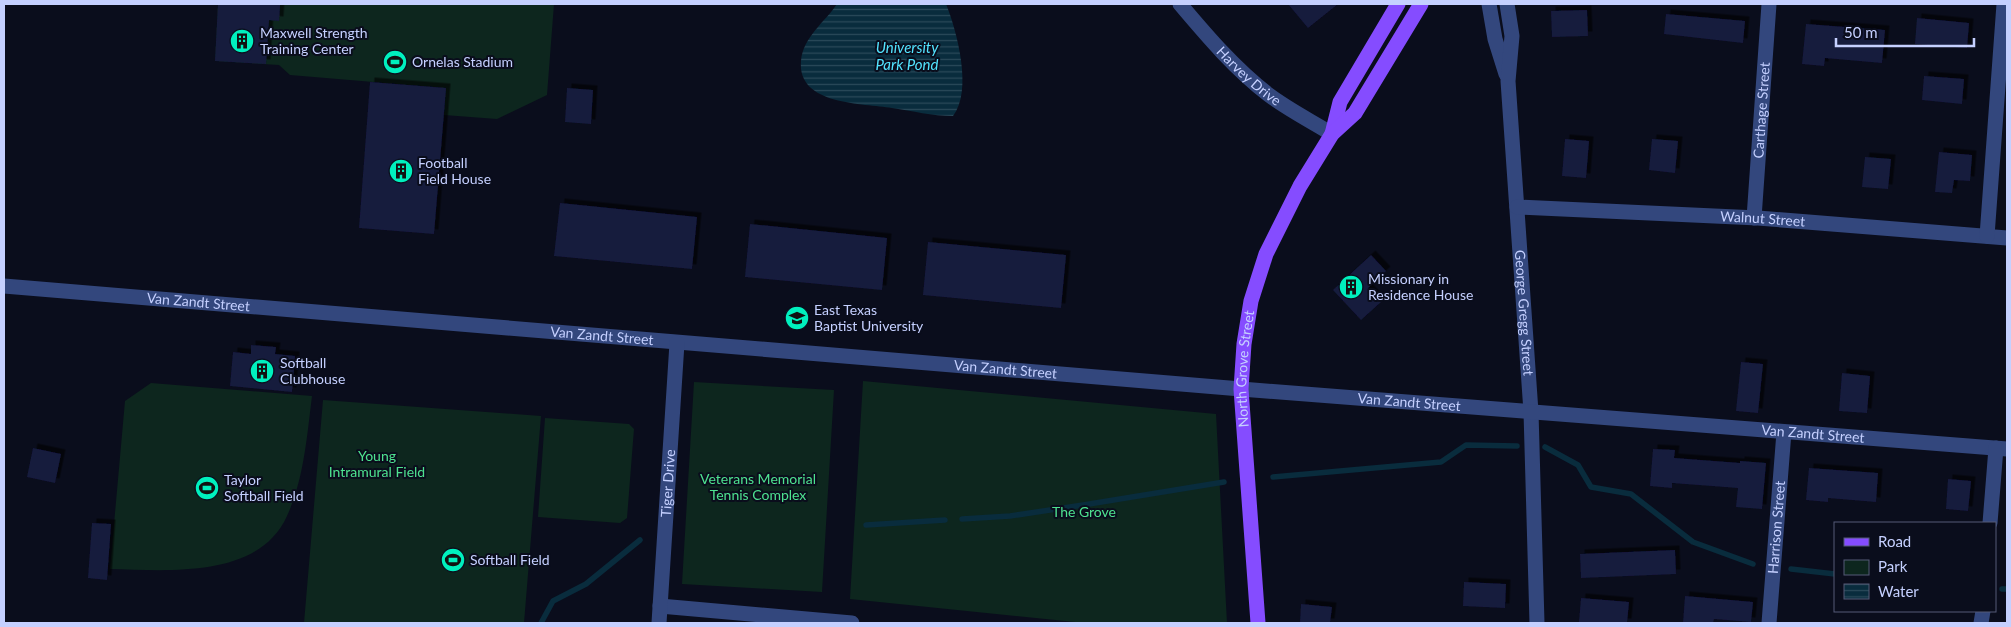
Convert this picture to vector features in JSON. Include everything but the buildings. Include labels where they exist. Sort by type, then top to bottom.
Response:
[{"type":"main road","name":"North Grove Street","points":[[1258,623],[1241,389],[1247,322],[1264,261],[1284,214],[1332,134],[1340,102],[1398,4]]},
{"type":"main road","name":"North Grove Street","points":[[1332,134],[1355,114],[1421,4]]},
{"type":"street","name":"Harvey Drive","points":[[1180,4],[1223,53],[1253,82],[1283,105],[1332,134]]},
{"type":"street","points":[[1489,4],[1495,39],[1508,80]]},
{"type":"street","name":"George Gregg Street","points":[[1507,4],[1512,36],[1508,80],[1531,412],[1537,623]]},
{"type":"street","name":"Carthage Street","points":[[1754,218],[1768,4]]},
{"type":"street","points":[[1987,236],[2004,4]]},
{"type":"street","name":"Walnut Street","points":[[1517,207],[1754,218],[2007,238]]},
{"type":"street","name":"Van Zandt Street","points":[[4,286],[1241,389],[2002,448]]},
{"type":"street","name":"Tiger Drive","points":[[659,623],[677,343]]},
{"type":"street","name":"Harrison Street","points":[[1769,623],[1784,432]]},
{"type":"street","points":[[1990,522],[2002,448]]},
{"type":"street","points":[[660,606],[852,623]]},
{"type":"green space","name":"Ornelas Stadium","points":[[218,4],[554,4],[547,95],[497,119],[444,115],[445,88],[290,75],[279,65],[215,61]]},
{"type":"green space","name":"The Grove","points":[[863,381],[1216,414],[1227,623],[1085,623],[850,599]]},
{"type":"green space","name":"Veterans Memorial Tennis Complex","points":[[694,382],[834,390],[822,592],[682,584]]},
{"type":"green space","name":"Taylor Softball Field","points":[[151,383],[312,396],[304,457],[293,502],[287,516],[273,537],[255,551],[233,561],[209,567],[183,570],[110,569],[125,401]]},
{"type":"green space","name":"Young Intramural Field","points":[[323,400],[541,416],[524,623],[304,623]]},
{"type":"green space","points":[[545,418],[629,424],[634,429],[627,518],[620,523],[538,517]]},
{"type":"water","name":"University Park Pond","points":[[837,4],[946,4],[955,29],[962,77],[962,92],[959,105],[953,116],[834,100],[810,87],[803,76],[801,61],[803,52],[810,37]]},
{"type":"waterway","points":[[1273,477],[1441,462],[1466,445],[1517,446]]},
{"type":"waterway","points":[[1545,447],[1578,465],[1591,487],[1631,494],[1693,542],[1753,564]]},
{"type":"waterway","points":[[962,519],[1010,516],[1224,482]]},
{"type":"waterway","points":[[866,525],[945,520]]},
{"type":"waterway","points":[[541,623],[553,601],[586,584],[640,540]]},
{"type":"waterway","points":[[1791,569],[1834,574]]},
{"type":"waterway","points":[[2002,589],[2007,589]]},
{"type":"place","name":"Maxwell Strength Training Center","points":[[242,41]]},
{"type":"place","name":"Ornelas Stadium","points":[[395,62]]},
{"type":"place","name":"Football Field House","points":[[401,171]]},
{"type":"place","name":"Missionary in Residence House","points":[[1351,287]]},
{"type":"place","name":"East Texas Baptist University","points":[[797,318]]},
{"type":"place","name":"Softball Clubhouse","points":[[262,371]]},
{"type":"place","name":"Taylor Softball Field","points":[[207,488]]},
{"type":"place","name":"Softball Field","points":[[453,560]]}]
